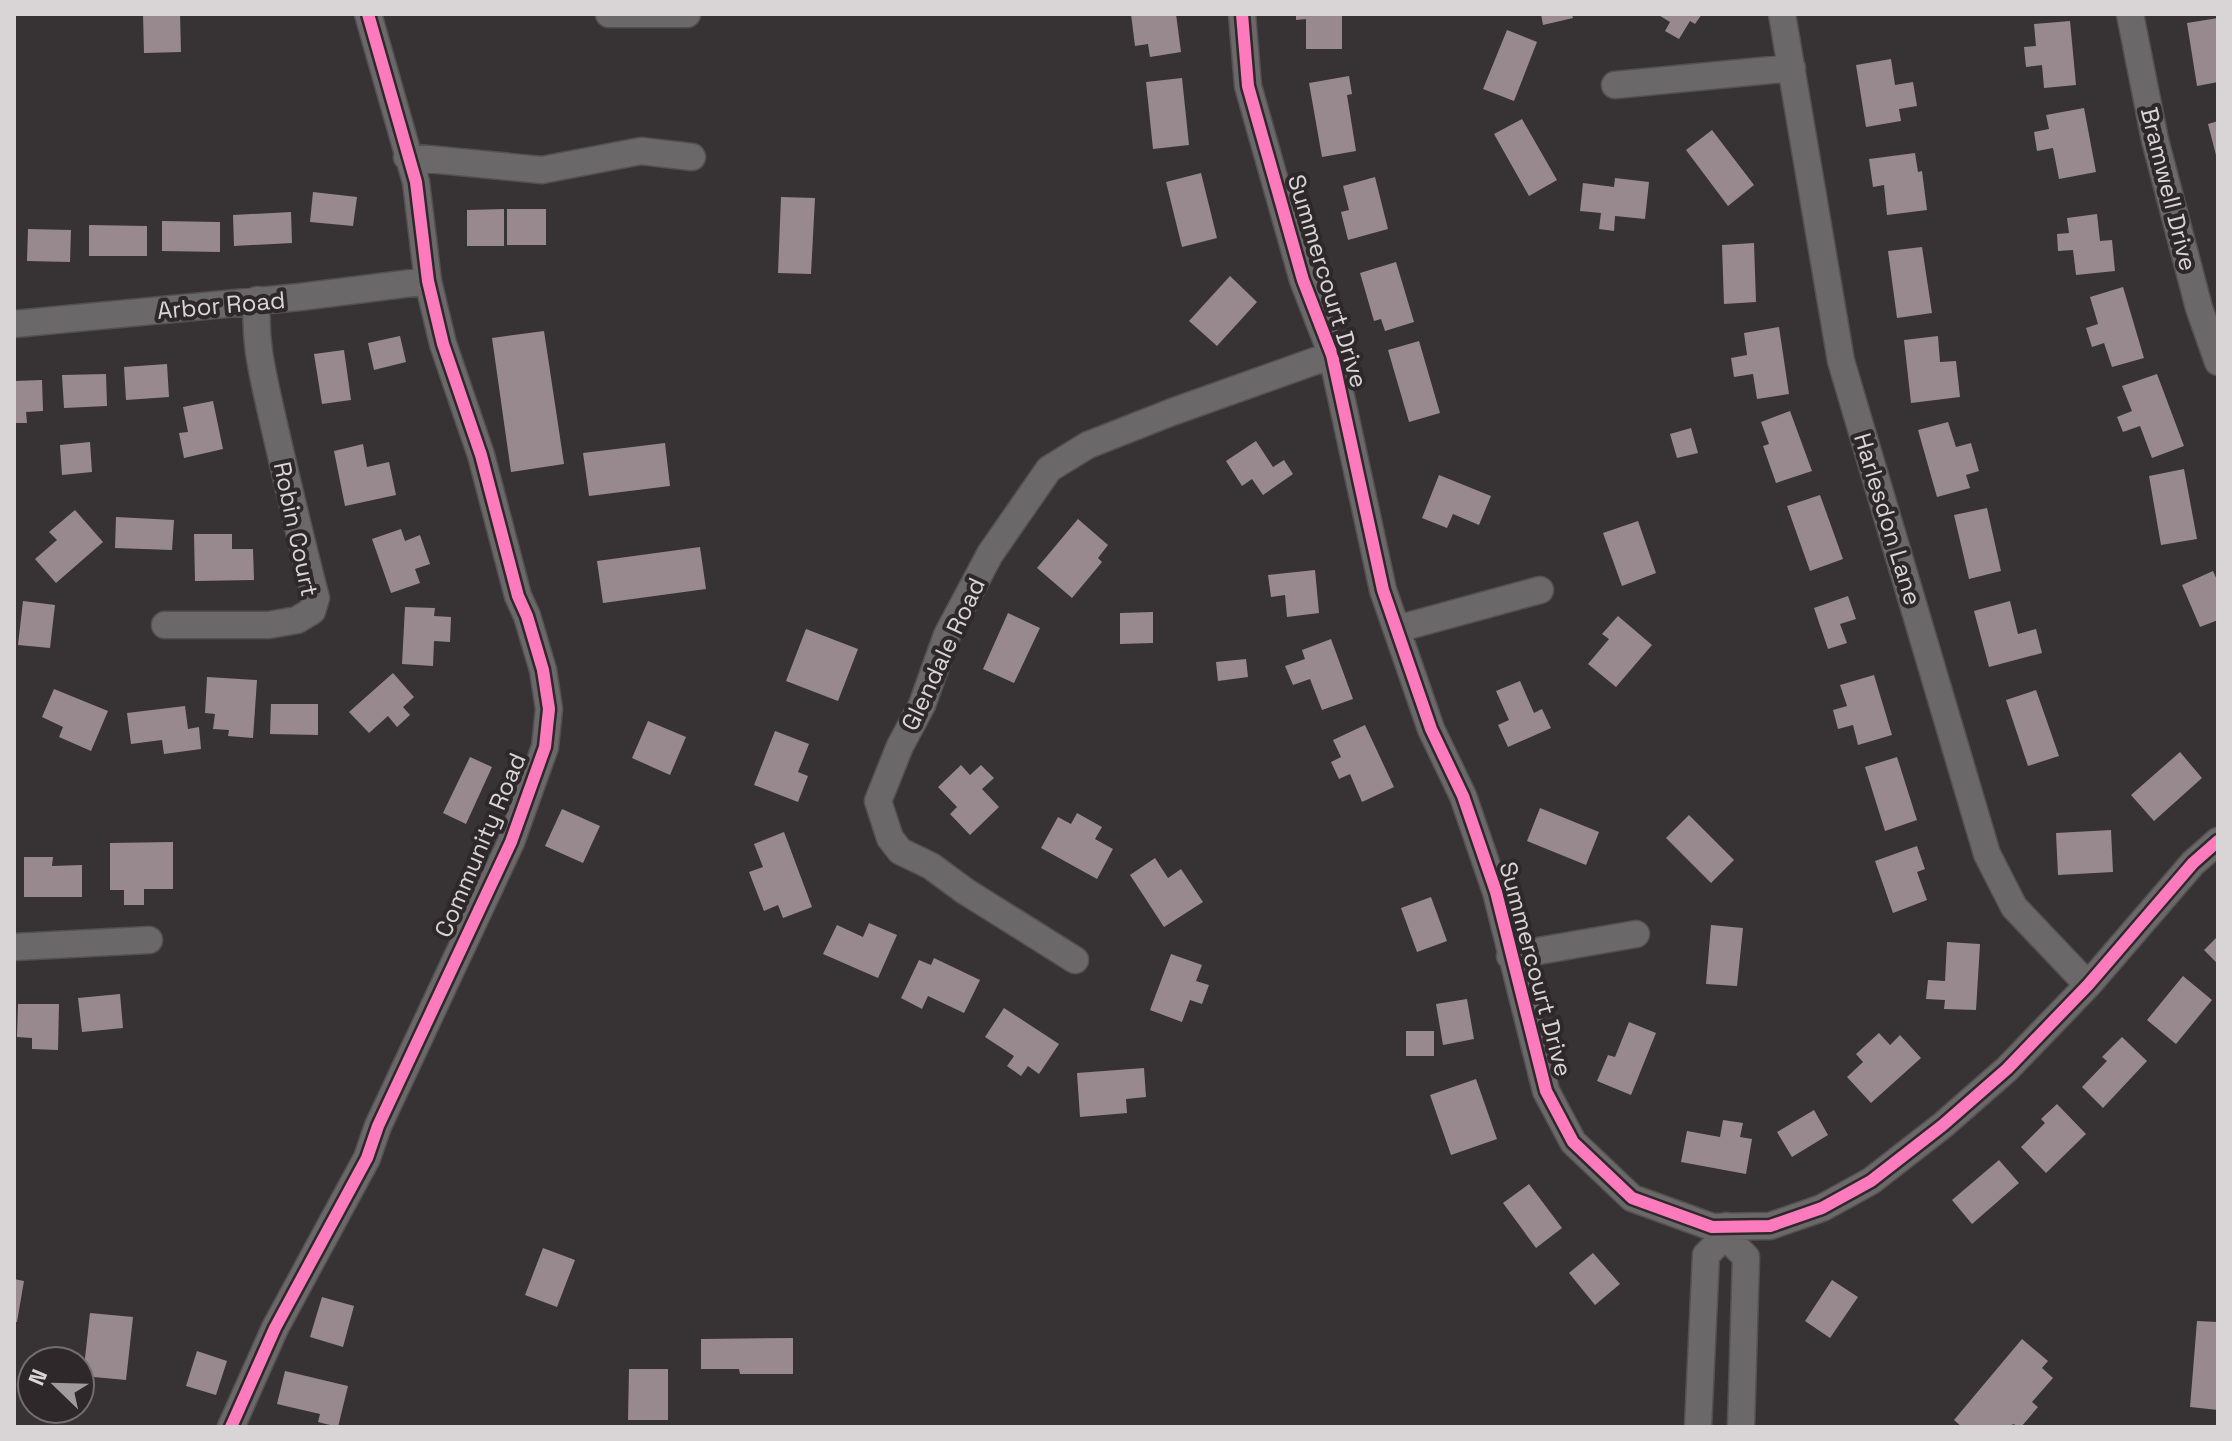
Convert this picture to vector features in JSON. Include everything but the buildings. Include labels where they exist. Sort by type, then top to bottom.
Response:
[{"type":"street","name":"Community Road","points":[[231,1427],[275,1328],[367,1158],[378,1126],[511,842],[549,728],[543,670],[518,596],[481,455],[443,344],[428,281],[420,207],[368,14]]},
{"type":"street","points":[[609,14],[687,14]]},
{"type":"street","name":"Summercourt Drive","points":[[1242,14],[1248,86],[1303,280],[1332,355],[1383,590],[1431,729],[1468,809],[1496,892],[1546,1091],[1573,1142],[1632,1198],[1686,1220],[1726,1231],[1770,1226],[1822,1208],[1871,1181],[1943,1125],[2007,1069],[2088,985],[2193,863],[2218,841]]},
{"type":"street","name":"Harlesdon Lane","points":[[1782,14],[1841,361],[1987,854],[2014,907],[2088,985]]},
{"type":"street","name":"Bramwell Drive","points":[[2130,14],[2155,140],[2199,308],[2218,362]]},
{"type":"street","points":[[1615,85],[1792,68]]},
{"type":"street","points":[[407,157],[542,170],[641,151],[692,157]]},
{"type":"street","name":"Arbor Road","points":[[14,324],[300,297],[428,281]]},
{"type":"street","name":"Robin Court","points":[[165,625],[269,625],[297,620],[312,611],[316,598],[284,479],[267,396],[255,333],[257,300]]},
{"type":"street","name":"Glendale Road","points":[[1075,960],[931,866],[900,851],[890,838],[878,801],[900,746],[922,705],[947,635],[990,554],[1049,469],[1088,445],[1332,355]]},
{"type":"street","points":[[1397,629],[1540,590]]},
{"type":"street","points":[[1510,956],[1636,934]]},
{"type":"street","points":[[14,947],[149,940]]},
{"type":"street","points":[[1698,1427],[1706,1255],[1726,1231],[1746,1257],[1741,1427]]},
{"type":"cycle path","points":[[231,1427],[275,1328],[367,1158],[378,1126],[511,842],[545,747],[549,709],[543,670],[518,596],[481,455],[443,344],[428,281],[416,182],[368,14]]},
{"type":"cycle path","points":[[1242,14],[1248,86],[1303,280],[1332,355],[1383,590],[1431,729],[1463,796],[1496,892],[1546,1091],[1573,1142],[1632,1198],[1712,1227],[1770,1226],[1822,1208],[1871,1181],[1943,1125],[2007,1069],[2088,985],[2193,863],[2218,841]]}]
